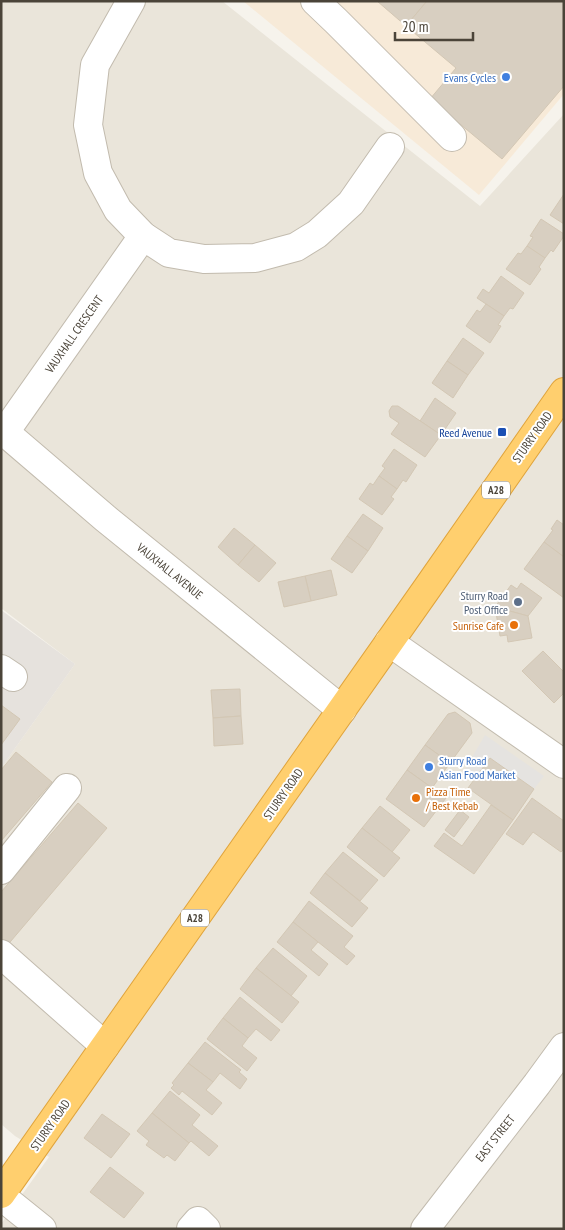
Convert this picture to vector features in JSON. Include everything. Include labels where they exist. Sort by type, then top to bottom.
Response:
[{"type":"highway","name":"STURRY ROAD","points":[[1,1195],[564,392]]},
{"type":"street","points":[[132,1],[95,66],[88,125],[98,173],[118,210],[143,236],[169,253],[204,259],[255,258],[296,247],[317,234],[350,203],[390,148]]},
{"type":"street","points":[[315,1],[452,137]]},
{"type":"street","name":"VAUXHALL CRESCENT","points":[[3,431],[143,236]]},
{"type":"street","name":"VAUXHALL AVENUE","points":[[3,431],[105,518],[342,710]]},
{"type":"street","points":[[389,642],[564,764]]},
{"type":"street","points":[[1,870],[67,788]]},
{"type":"street","points":[[1,954],[105,1046]]},
{"type":"street","name":"EAST STREET","points":[[425,1229],[564,1047]]},
{"type":"street","points":[[1,1195],[42,1229]]},
{"type":"street","points":[[191,1229],[198,1221],[206,1229]]},
{"type":"shaded area","points":[[1,1],[222,1],[480,206],[564,114],[564,1229],[1,1229],[1,1224],[49,1157],[15,1136],[1,1124],[1,768],[75,664],[1,608]]},
{"type":"shaded area","points":[[243,1],[564,1],[564,94],[479,195]]},
{"type":"shaded area","points":[[1,610],[75,664],[1,768]]},
{"type":"shaded area","points":[[485,735],[544,776],[534,789],[490,758],[474,780],[463,773]]},
{"type":"building","points":[[377,1],[427,1],[406,26]]},
{"type":"building","name":"Evans Cycles","points":[[427,1],[564,1],[564,86],[502,159],[430,99],[456,68],[406,26]]},
{"type":"building","points":[[564,194],[564,224],[550,215]]},
{"type":"building","points":[[541,219],[564,234],[553,252],[551,250],[545,258],[527,246],[533,237],[530,236]]},
{"type":"building","points":[[527,246],[545,258],[539,267],[541,269],[530,285],[506,269],[518,253],[521,254]]},
{"type":"building","points":[[501,276],[524,293],[513,309],[510,308],[504,316],[477,298],[483,289],[489,293]]},
{"type":"building","points":[[486,304],[504,316],[498,325],[501,326],[490,343],[466,326],[477,310],[480,312]]},
{"type":"building","points":[[463,338],[484,353],[468,375],[447,361]]},
{"type":"building","points":[[447,361],[468,375],[453,398],[432,383]]},
{"type":"building","points":[[435,398],[456,413],[441,435],[420,421]]},
{"type":"building","points":[[392,406],[398,406],[441,435],[425,457],[391,434],[399,423],[390,417],[389,411]]},
{"type":"building","points":[[394,449],[417,465],[406,482],[403,480],[397,489],[379,476],[385,468],[382,466]]},
{"type":"building","points":[[379,476],[397,489],[391,497],[394,499],[382,515],[359,499],[370,483],[373,485]]},
{"type":"building","points":[[363,514],[383,528],[368,551],[347,536]]},
{"type":"building","points":[[557,520],[564,525],[564,557],[544,542],[553,530],[551,529]]},
{"type":"building","points":[[234,528],[255,545],[238,565],[218,547]]},
{"type":"building","points":[[347,536],[368,551],[352,573],[331,559]]},
{"type":"building","points":[[544,542],[564,557],[564,598],[524,569]]},
{"type":"building","points":[[255,545],[276,563],[259,582],[238,565]]},
{"type":"building","points":[[331,570],[337,595],[311,601],[305,576]]},
{"type":"building","points":[[305,576],[311,601],[284,607],[278,582]]},
{"type":"building","name":"Sturry Road Post Office","points":[[521,583],[542,598],[528,616],[495,607],[511,585],[517,589]]},
{"type":"building","name":"Sunrise Cafe","points":[[495,607],[528,616],[532,638],[508,642],[507,635],[500,636]]},
{"type":"building","points":[[543,651],[564,672],[564,693],[554,703],[522,671]]},
{"type":"building","points":[[240,689],[241,716],[213,718],[211,690]]},
{"type":"building","points":[[1,705],[20,719],[1,745]]},
{"type":"building","points":[[455,712],[470,723],[472,733],[450,763],[425,745],[448,714]]},
{"type":"building","points":[[241,716],[243,744],[214,746],[213,718]]},
{"type":"building","name":"Sturry Road Asian Food Market","points":[[425,745],[450,763],[432,788],[407,770]]},
{"type":"building","points":[[16,752],[52,782],[1,841],[1,770]]},
{"type":"building","points":[[490,758],[534,789],[513,820],[468,788]]},
{"type":"building","name":"Pizza Time / Best Kebab","points":[[407,770],[446,798],[424,827],[386,799]]},
{"type":"building","points":[[532,798],[564,821],[564,849],[561,852],[533,832],[523,845],[506,834]]},
{"type":"building","points":[[78,803],[107,828],[5,948],[1,944],[1,892]]},
{"type":"building","points":[[491,805],[513,820],[474,874],[434,846],[444,833],[462,846]]},
{"type":"building","points":[[380,806],[410,830],[392,852],[362,828]]},
{"type":"building","points":[[460,810],[469,817],[454,837],[445,830]]},
{"type":"building","points":[[362,828],[400,858],[384,877],[347,847]]},
{"type":"building","points":[[343,852],[378,880],[360,901],[325,873]]},
{"type":"building","points":[[325,873],[368,908],[352,927],[310,893]]},
{"type":"building","points":[[309,901],[353,936],[344,947],[355,956],[347,965],[293,922]]},
{"type":"building","points":[[293,922],[318,942],[311,950],[328,964],[319,976],[277,942]]},
{"type":"building","points":[[273,948],[307,976],[291,996],[256,968]]},
{"type":"building","points":[[256,968],[299,1002],[282,1023],[240,989]]},
{"type":"building","points":[[240,997],[280,1030],[271,1041],[256,1029],[248,1038],[223,1018]]},
{"type":"building","points":[[223,1018],[248,1038],[242,1046],[257,1058],[247,1071],[207,1039]]},
{"type":"building","points":[[205,1042],[241,1070],[239,1072],[247,1079],[240,1089],[220,1073],[213,1082],[188,1063]]},
{"type":"building","points":[[188,1063],[213,1082],[206,1090],[222,1103],[212,1115],[182,1091],[179,1095],[171,1088],[174,1085],[172,1083]]},
{"type":"building","points":[[170,1091],[200,1115],[192,1125],[218,1146],[209,1156],[191,1141],[189,1143],[152,1113]]},
{"type":"building","points":[[152,1113],[189,1143],[175,1161],[167,1155],[164,1158],[146,1145],[149,1141],[137,1131]]},
{"type":"building","points":[[102,1114],[130,1134],[111,1158],[84,1138]]},
{"type":"building","points":[[110,1167],[144,1193],[124,1218],[90,1192]]},
{"type":"place","name":"Evans Cycles","points":[[506,77]]},
{"type":"place","name":"Reed Avenue","points":[[502,432]]},
{"type":"place","name":"Sturry Road Post Office","points":[[518,602]]},
{"type":"place","name":"Sunrise Cafe","points":[[514,625]]},
{"type":"place","name":"Sturry Road Asian Food Market","points":[[429,767]]},
{"type":"place","name":"Pizza Time / Best Kebab","points":[[416,798]]}]
